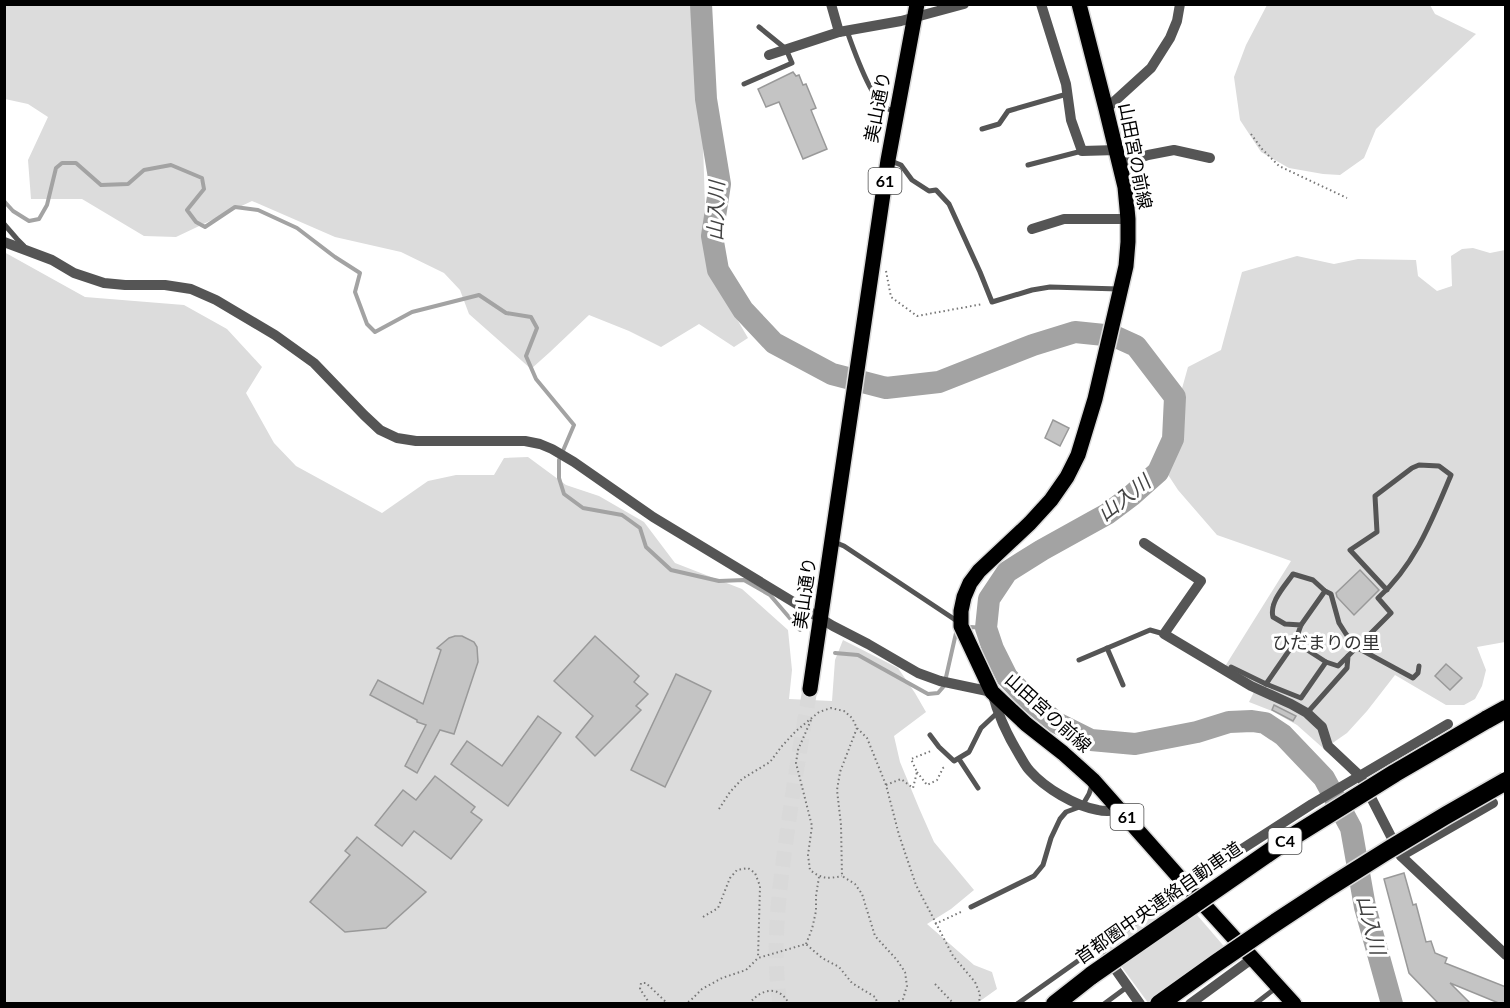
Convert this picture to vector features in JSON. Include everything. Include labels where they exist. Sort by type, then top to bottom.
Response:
[{"type":"highway","name":"首都圏中央連絡自動車道","points":[[1055,1004],[1092,975],[1242,869],[1395,773],[1506,709]]},
{"type":"highway","points":[[1159,1004],[1316,895],[1444,815],[1506,781]]},
{"type":"main road","name":"山田宮の前線","points":[[1079,4],[1125,187],[1128,219],[1126,266],[1087,427],[1078,454],[1067,477],[1051,500],[979,571],[970,583],[964,597],[962,627],[992,692],[1026,724],[1094,780],[1294,1004]]},
{"type":"main road","name":"美山通り","points":[[810,689],[888,160],[916,11]]},
{"type":"street","points":[[831,4],[843,31]]},
{"type":"street","points":[[769,55],[843,31],[901,21],[916,11],[964,4]]},
{"type":"street","points":[[1041,4],[1066,84],[1071,120],[1082,151],[1118,157],[1174,150],[1210,158]]},
{"type":"street","points":[[1106,109],[1151,68],[1170,38],[1177,21],[1180,4]]},
{"type":"street","points":[[1032,229],[1064,219],[1128,219]]},
{"type":"street","points":[[4,242],[52,260],[74,273],[104,283],[165,285],[191,289],[216,300],[275,335],[314,363],[380,430],[397,438],[416,441],[525,441],[540,444],[568,458],[653,517],[821,618],[918,673],[945,682],[992,692]]},
{"type":"street","points":[[1144,543],[1201,581],[1164,634],[1251,686],[1307,713],[1322,727],[1328,746],[1354,778],[1401,856],[1506,955]]},
{"type":"street","name":"61","points":[[992,692],[997,713],[1008,736],[1029,771],[1043,784],[1082,806],[1098,811],[1121,810]]},
{"type":"street","points":[[1140,1004],[1100,946],[1186,885],[1312,804],[1448,724]]},
{"type":"street","points":[[1401,856],[1493,803]]},
{"type":"street","points":[[1190,1004],[1253,958]]},
{"type":"lane","points":[[744,84],[792,63],[786,49],[759,27]]},
{"type":"lane","points":[[843,31],[873,93],[884,108],[897,111]]},
{"type":"lane","points":[[982,129],[999,124],[1008,111],[1067,94]]},
{"type":"lane","points":[[1028,165],[1082,151]]},
{"type":"lane","points":[[888,160],[901,165],[912,180],[929,191],[936,190],[950,204],[992,302],[1050,287],[1120,289]]},
{"type":"lane","points":[[4,224],[32,253]]},
{"type":"lane","points":[[4,248],[32,253]]},
{"type":"lane","points":[[1294,642],[1326,662],[1338,666],[1391,612],[1378,598],[1387,590],[1403,572],[1427,532],[1451,475],[1439,466],[1419,465],[1412,468],[1375,496],[1377,532],[1350,550],[1387,590]]},
{"type":"lane","points":[[832,541],[844,546],[962,627]]},
{"type":"lane","points":[[1301,625],[1285,624],[1273,616],[1271,611],[1273,604],[1293,574],[1313,580],[1331,594],[1339,623],[1356,647],[1413,678],[1418,673],[1419,666]]},
{"type":"lane","points":[[1266,684],[1294,642],[1301,625],[1325,591]]},
{"type":"lane","points":[[1079,660],[1150,630],[1164,634]]},
{"type":"lane","points":[[1107,648],[1123,685]]},
{"type":"lane","points":[[1307,713],[1347,668],[1348,656]]},
{"type":"lane","points":[[1231,667],[1301,698],[1326,662]]},
{"type":"lane","points":[[956,760],[969,752],[981,728],[997,713]]},
{"type":"lane","points":[[930,735],[939,747],[956,760],[978,788]]},
{"type":"lane","points":[[971,907],[1034,876],[1043,865],[1051,838],[1060,819],[1066,812],[1082,806],[1094,780]]},
{"type":"lane","points":[[1017,1004],[1100,946]]},
{"type":"lane","points":[[1104,1004],[1128,986]]},
{"type":"lane","points":[[1255,1004],[1278,986]]},
{"type":"path","points":[[1251,134],[1279,166],[1347,198]]},
{"type":"path","points":[[885,265],[891,297],[917,316],[992,302]]},
{"type":"path","points":[[719,809],[742,779],[770,762],[796,731],[819,712],[831,708],[844,711],[867,738],[886,785],[899,835],[916,885],[953,956],[975,982],[980,994],[979,1004]]},
{"type":"path","points":[[811,720],[798,750],[796,763],[812,826],[808,855],[810,870],[819,877],[842,876],[855,884],[862,894],[875,936],[897,960],[904,972],[907,986],[903,999],[893,1004]]},
{"type":"path","points":[[842,876],[842,825],[837,790],[840,772],[857,728]]},
{"type":"path","points":[[923,754],[911,759],[927,785],[937,780],[943,768],[956,760]]},
{"type":"path","points":[[886,785],[901,779],[913,788],[917,772]]},
{"type":"path","points":[[703,917],[718,908],[730,878],[737,870],[748,868],[755,873],[760,886],[758,958]]},
{"type":"path","points":[[806,944],[816,911],[819,877]]},
{"type":"path","points":[[935,924],[971,907]]},
{"type":"path","points":[[684,1004],[702,989],[722,978],[746,970],[758,958],[806,944]]},
{"type":"path","points":[[806,944],[822,958],[838,967],[852,983],[875,997],[878,1004]]},
{"type":"path","points":[[650,1004],[640,989],[641,983],[646,983],[668,1004]]},
{"type":"path","points":[[935,984],[954,1004]]},
{"type":"path","points":[[749,1004],[754,997],[765,991],[776,991],[785,996],[789,1004]]},
{"type":"green space","points":[[4,5],[694,5],[699,20],[707,268],[748,338],[734,347],[699,324],[661,347],[589,315],[531,369],[469,314],[460,290],[444,273],[401,252],[335,237],[252,201],[176,237],[144,236],[82,199],[31,199],[28,160],[48,117],[28,104],[5,99]]},
{"type":"green space","points":[[1267,5],[1430,5],[1435,14],[1476,34],[1376,129],[1364,158],[1340,175],[1323,174],[1289,168],[1261,152],[1240,120],[1234,77],[1246,45]]},
{"type":"green space","name":"ひだまりの里","points":[[1473,248],[1490,253],[1505,250],[1505,642],[1477,647],[1486,670],[1482,686],[1475,699],[1464,705],[1446,705],[1395,675],[1347,733],[1324,749],[1297,725],[1272,711],[1249,702],[1257,686],[1224,668],[1291,561],[1217,535],[1178,490],[1161,464],[1188,367],[1221,350],[1242,272],[1297,256],[1334,264],[1358,259],[1416,260],[1418,276],[1437,291],[1452,286],[1451,256],[1462,249]]},
{"type":"green space","points":[[4,252],[85,297],[184,305],[227,329],[262,367],[246,393],[274,443],[296,466],[382,513],[428,481],[456,475],[494,475],[504,458],[528,457],[566,485],[599,496],[644,522],[675,563],[742,589],[788,630],[792,670],[789,699],[832,701],[835,660],[843,640],[898,668],[926,712],[894,736],[900,762],[934,842],[974,890],[951,909],[927,924],[974,965],[992,972],[997,989],[976,1004],[5,1003]]},
{"type":"green space","points":[[1179,894],[1228,951],[1149,1004],[1107,947]]},
{"type":"building","points":[[793,72],[796,76],[799,75],[803,85],[806,84],[816,108],[811,110],[827,149],[803,159],[779,102],[766,107],[758,89]]},
{"type":"building","points":[[1053,420],[1069,428],[1060,446],[1045,438]]},
{"type":"building","points":[[1360,570],[1379,590],[1354,615],[1336,593]]},
{"type":"building","points":[[455,636],[462,636],[474,642],[477,647],[478,662],[454,734],[440,730],[417,773],[405,766],[426,725],[370,695],[378,680],[423,704],[441,650],[437,648]]},
{"type":"building","points":[[595,636],[639,676],[634,682],[648,694],[636,706],[641,710],[595,756],[576,737],[593,716],[554,681]]},
{"type":"building","points":[[1446,664],[1462,678],[1450,690],[1435,676]]},
{"type":"building","points":[[676,674],[711,691],[665,787],[631,770]]},
{"type":"building","points":[[1274,705],[1296,716],[1293,721],[1272,710]]},
{"type":"building","points":[[538,716],[561,733],[508,806],[451,764],[467,741],[502,766]]},
{"type":"building","points":[[435,776],[475,807],[471,812],[482,820],[451,859],[414,831],[402,846],[375,825],[403,790],[416,800]]},
{"type":"building","points":[[357,837],[426,892],[386,928],[345,932],[310,902],[350,855],[345,851]]},
{"type":"building","points":[[1404,873],[1413,905],[1416,904],[1426,942],[1431,941],[1435,953],[1447,958],[1445,963],[1506,987],[1506,1004],[1450,983],[1471,1004],[1439,1004],[1409,973],[1384,879]]},
{"type":"waterway","name":"山入川","points":[[701,4],[706,99],[720,184],[712,236],[718,270],[743,310],[774,343],[832,374],[886,388],[939,382],[1033,345],[1075,332],[1114,336],[1136,346],[1175,397],[1173,439],[1158,472],[1107,514],[1007,572],[989,599],[986,628],[993,649],[1007,677],[1030,701],[1057,723],[1091,740],[1135,744],[1197,732],[1229,722],[1252,721],[1265,723],[1283,735],[1324,778],[1351,828],[1365,907],[1392,1004]]},
{"type":"waterway","points":[[4,201],[13,211],[29,221],[39,219],[47,205],[56,168],[62,163],[76,163],[101,185],[128,184],[144,170],[171,165],[202,178],[204,189],[187,210],[196,222],[205,227],[235,207],[258,210],[297,228],[360,273],[355,292],[367,324],[375,332],[412,312],[479,295],[506,313],[531,317],[537,328],[526,356],[536,379],[574,425],[559,460],[559,478],[564,494],[583,508],[622,515],[640,528],[646,547],[671,570],[719,581],[744,580],[770,595],[800,630]]},
{"type":"waterway","points":[[967,629],[970,627],[986,628]]},
{"type":"waterway","points":[[835,653],[858,655],[928,694],[938,693],[944,686],[956,633],[961,632]]},
{"type":"tunnel","points":[[780,1004],[776,965],[778,906],[810,689]]}]
